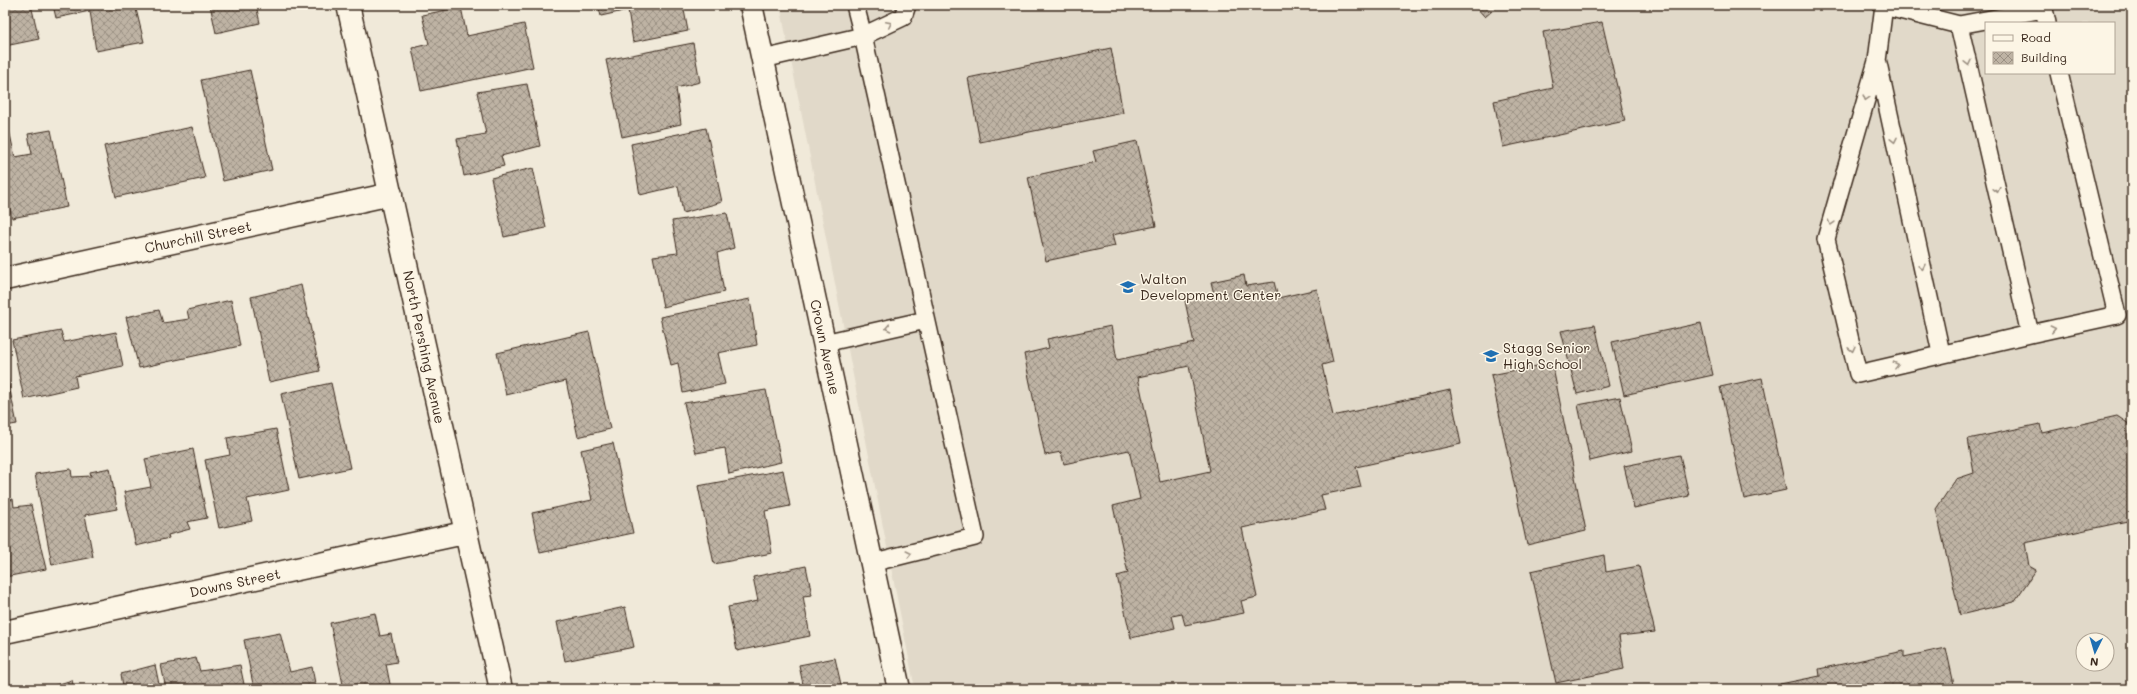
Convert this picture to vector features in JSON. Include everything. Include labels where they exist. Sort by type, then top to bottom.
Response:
[{"type":"street","name":"North Pershing Avenue","points":[[348,5],[392,194],[464,533],[501,689]]},
{"type":"street","name":"Crown Avenue","points":[[751,5],[899,689]]},
{"type":"street","name":"Churchill Street","points":[[5,279],[392,194]]},
{"type":"street","name":"Downs Street","points":[[5,632],[464,533]]},
{"type":"lane","points":[[855,5],[975,537],[871,563]]},
{"type":"lane","points":[[763,59],[863,36],[904,17],[907,5]]},
{"type":"lane","points":[[2047,22],[2044,9],[1959,25],[1884,6],[1877,61],[1826,239],[1858,374],[1941,353],[2117,315],[2059,74]]},
{"type":"lane","points":[[1959,25],[2030,334]]},
{"type":"lane","points":[[1877,61],[1941,353]]},
{"type":"lane","points":[[824,342],[926,320]]},
{"type":"shaded area","name":"Stagg Senior High School","points":[[780,5],[2132,5],[2132,689],[915,689]]},
{"type":"building","points":[[5,5],[31,5],[39,39],[5,46]]},
{"type":"building","points":[[53,5],[135,5],[144,42],[96,51],[90,11],[56,18]]},
{"type":"building","points":[[210,5],[256,5],[260,23],[216,33]]},
{"type":"building","points":[[598,5],[683,5],[688,31],[633,42],[628,10],[601,16]]},
{"type":"building","points":[[1474,5],[1499,5],[1485,17]]},
{"type":"building","points":[[461,7],[467,36],[524,24],[533,67],[421,91],[412,48],[429,44],[422,15]]},
{"type":"building","points":[[1602,22],[1625,121],[1503,147],[1494,101],[1553,88],[1543,32]]},
{"type":"building","points":[[693,43],[700,82],[676,88],[681,124],[622,137],[606,60]]},
{"type":"building","points":[[1111,48],[1123,113],[980,142],[968,78]]},
{"type":"building","points":[[250,70],[272,170],[223,181],[201,80]]},
{"type":"building","points":[[527,84],[540,146],[501,156],[504,166],[464,176],[457,139],[486,134],[477,92]]},
{"type":"building","points":[[192,127],[205,178],[116,197],[104,146]]},
{"type":"building","points":[[706,128],[722,202],[683,213],[678,186],[640,195],[631,144]]},
{"type":"building","points":[[9,130],[15,157],[32,154],[28,134],[51,130],[67,207],[12,218],[5,189],[5,131]]},
{"type":"building","points":[[1137,141],[1156,226],[1112,235],[1115,246],[1046,261],[1028,177],[1096,162],[1093,151]]},
{"type":"building","points":[[533,168],[546,228],[504,237],[491,178]]},
{"type":"building","points":[[727,213],[734,248],[717,253],[724,292],[663,307],[653,256],[678,253],[672,221]]},
{"type":"building","points":[[1244,275],[1246,286],[1274,282],[1278,298],[1317,289],[1333,362],[1322,365],[1333,416],[1450,390],[1461,444],[1356,467],[1361,487],[1321,495],[1325,510],[1242,528],[1257,597],[1241,601],[1244,613],[1185,625],[1182,614],[1172,616],[1175,628],[1131,638],[1117,576],[1128,573],[1113,506],[1140,499],[1129,450],[1064,464],[1061,452],[1045,455],[1024,354],[1049,348],[1047,339],[1111,326],[1117,360],[1194,343],[1185,301],[1214,294],[1211,282]],"holes":[[[1189,366],[1210,471],[1160,482],[1138,377]]]},
{"type":"building","points":[[301,285],[320,371],[269,382],[251,297]]},
{"type":"building","points":[[750,299],[757,345],[718,353],[725,384],[683,393],[678,363],[671,365],[660,317]]},
{"type":"building","points":[[231,300],[240,346],[139,368],[126,317],[159,310],[163,323],[189,319],[187,310]]},
{"type":"building","points":[[1701,323],[1713,375],[1624,395],[1612,342]]},
{"type":"building","points":[[1595,325],[1609,386],[1577,394],[1561,331]]},
{"type":"building","points":[[61,331],[64,342],[116,332],[123,366],[75,376],[77,387],[24,399],[12,340]]},
{"type":"building","points":[[589,332],[610,429],[578,437],[566,381],[506,395],[497,353]]},
{"type":"building","points":[[1552,363],[1586,531],[1527,545],[1491,375]]},
{"type":"building","points":[[5,366],[17,424],[5,426]]},
{"type":"building","points":[[1762,378],[1786,490],[1744,499],[1720,387]]},
{"type":"building","points":[[331,383],[350,468],[299,479],[281,394]]},
{"type":"building","points":[[766,390],[781,462],[729,474],[725,448],[696,453],[684,403]]},
{"type":"building","points":[[1620,397],[1632,451],[1590,461],[1578,405]]},
{"type":"building","points":[[2117,416],[2132,426],[2132,520],[2025,543],[2029,566],[2036,570],[2014,602],[1960,615],[1936,509],[1956,479],[1974,473],[1968,439],[2040,424],[2042,433]]},
{"type":"building","points":[[276,429],[289,490],[247,499],[252,521],[219,528],[205,460],[230,455],[227,438]]},
{"type":"building","points":[[613,443],[633,533],[540,553],[532,513],[592,500],[581,450]]},
{"type":"building","points":[[193,449],[207,518],[187,522],[190,529],[168,535],[169,538],[136,546],[124,492],[151,487],[145,459]]},
{"type":"building","points":[[1680,455],[1689,496],[1634,508],[1624,466]]},
{"type":"building","points":[[110,468],[117,509],[85,515],[93,557],[52,565],[35,474],[71,469],[72,477],[91,476],[90,472]]},
{"type":"building","points":[[783,470],[790,506],[765,511],[772,553],[714,564],[698,486]]},
{"type":"building","points":[[13,499],[14,507],[31,505],[46,569],[5,577],[5,501]]},
{"type":"building","points":[[1604,555],[1606,572],[1639,566],[1655,632],[1619,636],[1624,669],[1556,683],[1531,571]]},
{"type":"building","points":[[806,566],[812,595],[803,596],[810,636],[737,651],[728,607],[758,601],[753,577]]},
{"type":"building","points":[[625,607],[634,647],[565,661],[557,622]]},
{"type":"building","points":[[375,613],[380,636],[391,634],[397,662],[386,664],[391,689],[344,689],[330,623]]},
{"type":"building","points":[[280,633],[290,672],[312,667],[316,689],[254,689],[244,640]]},
{"type":"building","points":[[1946,648],[1955,689],[1781,689],[1780,684],[1820,676],[1819,669],[1904,651],[1904,657]]},
{"type":"building","points":[[196,658],[200,671],[240,665],[245,689],[166,689],[161,665]]},
{"type":"building","points":[[835,658],[842,689],[804,689],[799,665]]},
{"type":"building","points":[[155,665],[160,689],[106,689],[123,686],[121,674]]},
{"type":"building","points":[[72,680],[74,689],[43,689]]},
{"type":"place","name":"Walton Development Center","points":[[1128,287]]},
{"type":"place","name":"Stagg Senior High School","points":[[1491,356]]}]
